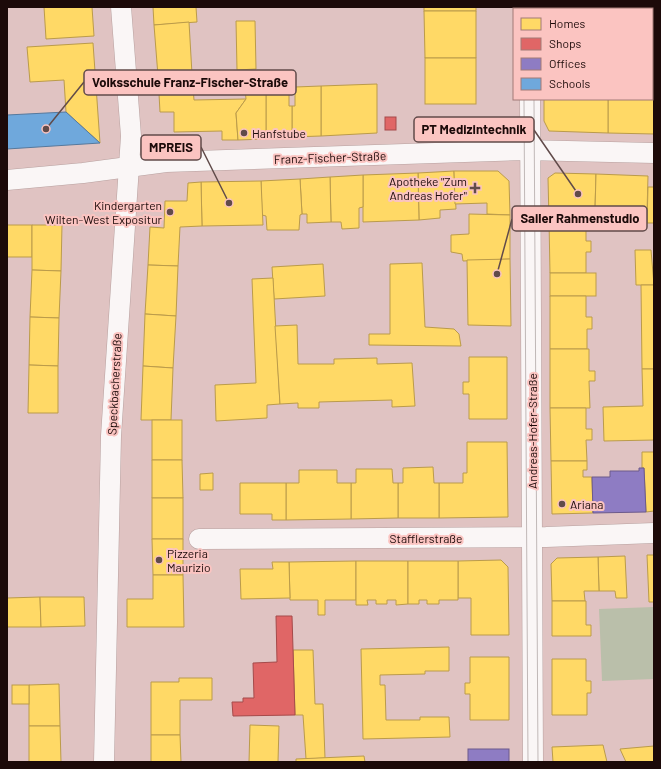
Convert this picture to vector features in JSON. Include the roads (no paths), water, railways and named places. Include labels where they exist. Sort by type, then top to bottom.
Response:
[{"type":"street","name":"Speckbacherstraße","points":[[104,762],[111,436],[130,136],[120,7]]},
{"type":"street","name":"Andreas-Hofer-Straße","points":[[530,100],[533,762]]},
{"type":"street","name":"Franz-Fischer-Straße","points":[[7,180],[83,173],[166,162],[530,150],[654,153]]},
{"type":"street","name":"Stafflerstraße","points":[[199,539],[532,537],[654,533]]},
{"type":"tram line","points":[[524,100],[528,762]]},
{"type":"tram line","points":[[534,100],[538,762]]},
{"type":"place","name":"Volksschule Franz-Fischer-Straße","points":[[46,129]]},
{"type":"place","name":"Hanfstube","points":[[244,133]]},
{"type":"place","name":"Apotheke \"Zum Andreas Hofer\"","points":[[475,188]]},
{"type":"place","name":"PT Medizintechnik","points":[[578,194]]},
{"type":"place","name":"MPREIS","points":[[229,203]]},
{"type":"place","name":"Kindergarten Wilten-West Expositur","points":[[170,212]]},
{"type":"place","name":"Sailer Rahmenstudio","points":[[497,274]]},
{"type":"place","name":"Ariana","points":[[562,504]]},
{"type":"place","name":"Pizzeria Maurizio","points":[[159,560]]}]
